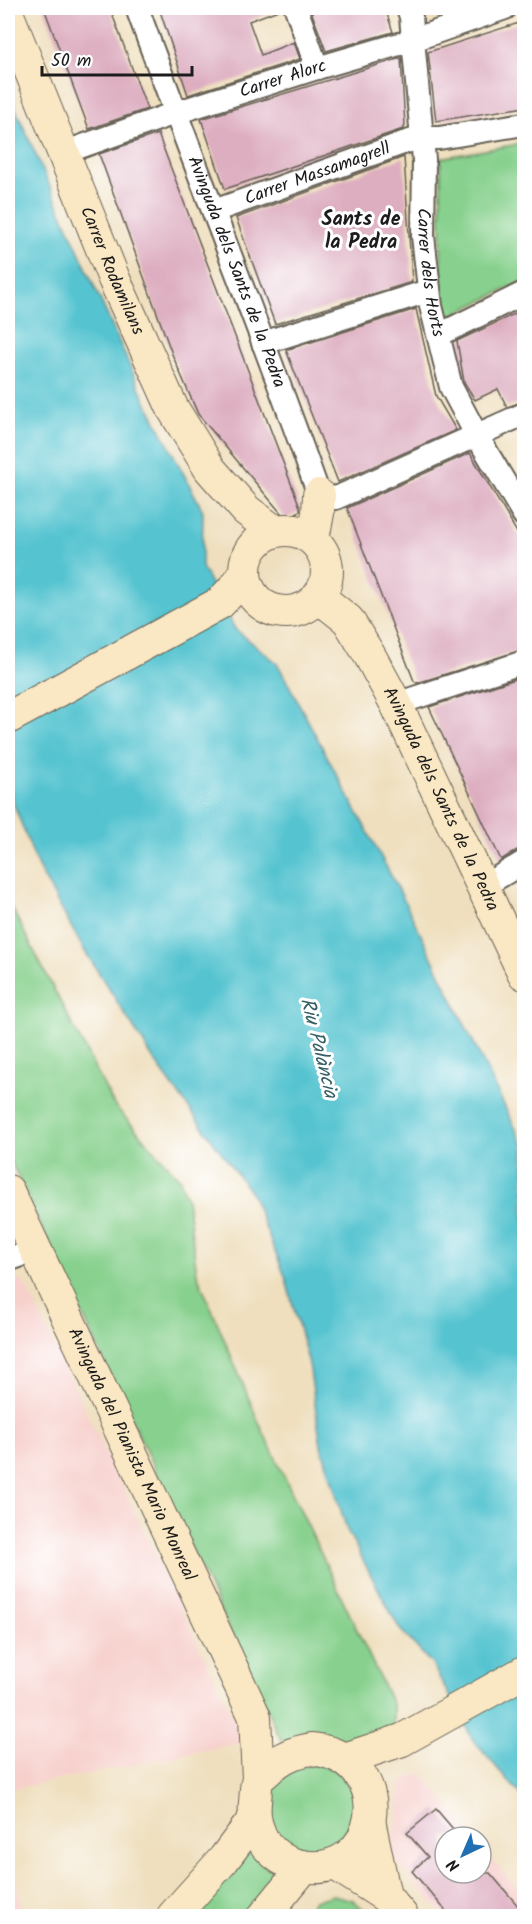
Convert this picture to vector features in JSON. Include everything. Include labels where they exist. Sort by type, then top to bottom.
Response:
[{"type":"street","name":"Avinguda dels Sants de la Pedra","points":[[137,8],[319,495],[320,551]]},
{"type":"street","points":[[296,8],[317,68]]},
{"type":"street","name":"Carrer dels Horts","points":[[408,8],[424,160],[423,236],[428,291],[451,387],[477,436],[525,515]]},
{"type":"street","name":"Carrer Alorc","points":[[63,153],[175,113],[413,40],[506,8]]},
{"type":"street","name":"Carrer Rodamilans","points":[[8,15],[114,279],[173,408],[210,469],[266,536]]},
{"type":"street","name":"Carrer Massamagrell","points":[[214,211],[420,138],[439,138],[525,124]]},
{"type":"street","points":[[263,343],[428,291]]},
{"type":"street","points":[[439,335],[525,294]]},
{"type":"street","points":[[319,495],[336,498],[525,414]]},
{"type":"street","points":[[320,551],[325,584],[314,601],[303,609],[286,612],[269,608],[253,594],[248,584],[245,572],[246,561],[251,550],[266,536],[294,531],[320,551],[345,580],[358,611],[370,656]]},
{"type":"street","points":[[8,718],[220,603],[237,585],[245,572]]},
{"type":"street","points":[[220,603],[242,601],[261,603]]},
{"type":"street","points":[[314,601],[321,601],[329,605],[348,620],[370,656]]},
{"type":"street","name":"Avinguda dels Sants de la Pedra","points":[[370,656],[396,704],[525,974]]},
{"type":"street","points":[[396,704],[525,662]]},
{"type":"street","points":[[482,887],[525,862]]},
{"type":"street","name":"Avinguda del Pianista Mario Monreal","points":[[8,1191],[22,1255],[255,1717],[281,1740],[312,1749]]},
{"type":"street","points":[[345,1759],[402,1740],[525,1672]]},
{"type":"street","name":"Avinguda del Pianista Mario Monreal","points":[[255,1717],[258,1779]]},
{"type":"street","points":[[369,1789],[402,1740]]},
{"type":"street","points":[[312,1749],[327,1750],[345,1759],[359,1771],[369,1789],[372,1805],[370,1826],[365,1837],[352,1853],[335,1864],[304,1867],[291,1864],[273,1853],[261,1838],[254,1819],[258,1779],[276,1761],[292,1752],[312,1749]]},
{"type":"street","points":[[173,1917],[224,1859],[254,1819]]},
{"type":"street","points":[[370,1826],[394,1906]]},
{"type":"street","points":[[335,1864],[394,1906]]},
{"type":"street","points":[[264,1917],[304,1867]]},
{"type":"shaded area","points":[[23,1280],[245,1742],[8,1790],[8,1285]]},
{"type":"shaded area","points":[[414,1774],[422,1774],[464,1825],[433,1825],[433,1885],[493,1885],[493,1860],[524,1898],[524,1916],[444,1916],[390,1855],[398,1814],[400,1785]]},
{"type":"shaded area","points":[[8,1844],[23,1916],[8,1916]]},
{"type":"green space","points":[[524,143],[524,281],[450,316],[441,290],[441,158]]},
{"type":"green space","points":[[8,901],[114,1105],[179,1178],[187,1199],[197,1274],[259,1423],[393,1706],[393,1726],[345,1759],[281,1740],[8,1155]]},
{"type":"green space","points":[[309,1765],[325,1766],[339,1773],[358,1798],[357,1830],[321,1861],[276,1845],[265,1802],[271,1788],[294,1768]]},
{"type":"green space","points":[[250,1851],[279,1878],[245,1916],[189,1916]]},
{"type":"green space","points":[[333,1895],[353,1900],[371,1916],[305,1916],[303,1914],[314,1901]]},
{"type":"water","name":"Riu Palància","points":[[8,92],[145,400],[203,511],[202,567],[235,629],[277,663],[401,894],[524,1146],[524,1799],[473,1740],[432,1664],[399,1628],[347,1530],[321,1445],[309,1364],[285,1276],[251,1193],[156,1063],[83,948],[38,867],[8,789]]},
{"type":"building","points":[[44,8],[110,8],[147,109],[89,129]]},
{"type":"building","points":[[159,8],[280,8],[249,21],[261,55],[294,42],[300,59],[188,95]]},
{"type":"building","points":[[310,8],[385,8],[393,32],[326,51]]},
{"type":"building","points":[[525,21],[525,107],[436,121],[428,52]]},
{"type":"building","points":[[401,58],[405,126],[403,129],[225,189],[201,119]]},
{"type":"building","points":[[158,134],[300,507],[300,511],[286,519],[198,414],[172,354],[99,154]]},
{"type":"building","points":[[404,157],[412,282],[275,324],[236,218]]},
{"type":"building","points":[[416,309],[436,396],[456,430],[338,482],[286,350]]},
{"type":"building","points":[[525,309],[525,401],[507,407],[498,389],[475,400],[464,382],[457,341]]},
{"type":"building","points":[[470,453],[525,546],[525,649],[417,683],[414,681],[347,508]]},
{"type":"building","points":[[525,676],[525,849],[517,850],[501,860],[429,707]]},
{"type":"building","points":[[436,1809],[450,1825],[433,1825],[433,1885],[493,1885],[493,1877],[525,1914],[525,1917],[451,1917],[412,1871],[428,1857],[407,1833]]},
{"type":"district","name":"Sants de la Pedra","points":[[361,232]]}]
